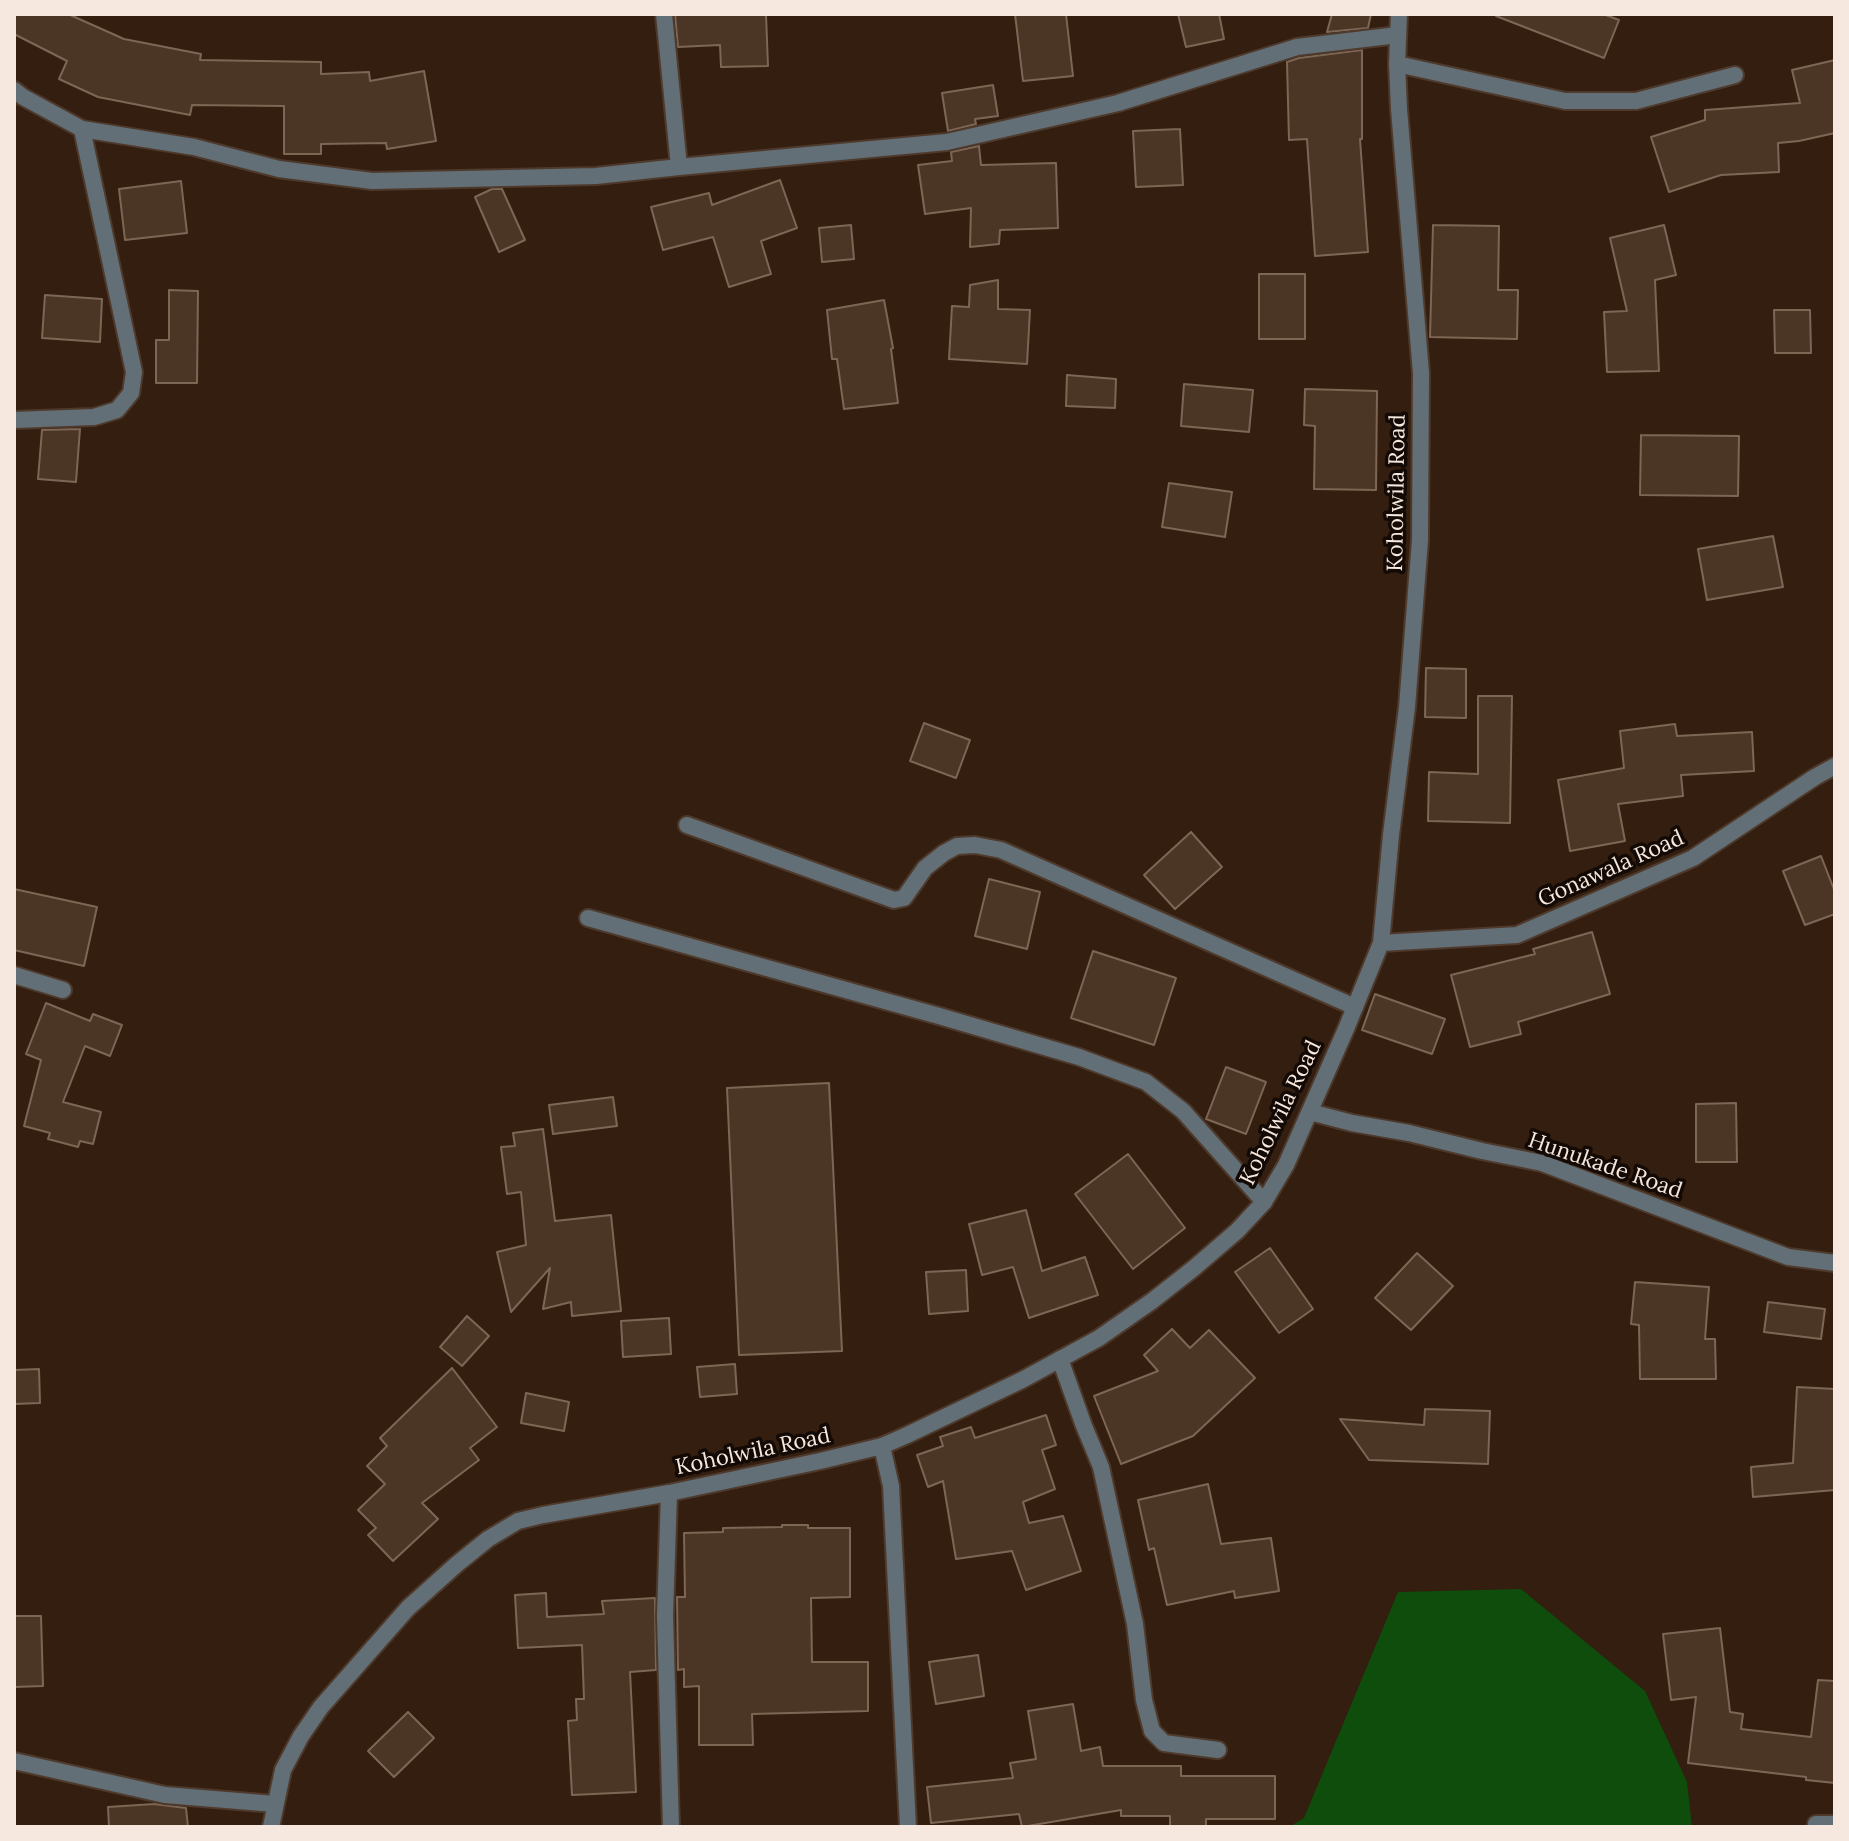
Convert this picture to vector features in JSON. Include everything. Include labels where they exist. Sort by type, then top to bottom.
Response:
[{"type":"street","points":[[664,14],[679,167]]},
{"type":"street","name":"Koholwila Road","points":[[271,1827],[283,1770],[321,1707],[408,1608],[488,1539],[518,1521],[543,1515],[669,1493],[882,1446],[1022,1380],[1099,1338],[1152,1301],[1237,1231],[1264,1202],[1286,1165],[1310,1112],[1381,943],[1407,707],[1420,540],[1421,373],[1397,64],[1399,14]]},
{"type":"street","points":[[14,90],[82,129],[194,147],[279,169],[372,181],[596,176],[947,142],[1118,103],[1297,47],[1398,35]]},
{"type":"street","points":[[1397,64],[1565,101],[1636,101],[1735,75]]},
{"type":"street","points":[[14,420],[94,417],[117,410],[131,393],[134,372],[82,129]]},
{"type":"street","name":"Gonawala Road","points":[[1381,943],[1517,935],[1693,858],[1835,766]]},
{"type":"street","points":[[687,825],[894,900],[904,898],[925,868],[957,846],[975,845],[1001,850],[1355,1007]]},
{"type":"street","points":[[588,918],[1079,1057],[1146,1082],[1183,1111],[1264,1202]]},
{"type":"street","points":[[14,975],[63,990]]},
{"type":"street","name":"Hunukade Road","points":[[1310,1112],[1542,1163],[1788,1257],[1835,1263]]},
{"type":"street","points":[[1060,1359],[1101,1467],[1135,1624],[1144,1700],[1152,1731],[1164,1743],[1218,1750]]},
{"type":"street","points":[[882,1446],[891,1486],[908,1827]]},
{"type":"street","points":[[669,1493],[665,1616],[671,1827]]},
{"type":"street","points":[[14,1761],[165,1795],[275,1804]]},
{"type":"street","points":[[1816,1824],[1835,1824]]},
{"type":"green space","points":[[1521,1589],[1645,1691],[1687,1782],[1692,1827],[1289,1827],[1304,1818],[1398,1592]]},
{"type":"building","points":[[14,14],[68,14],[124,39],[201,54],[200,60],[321,62],[321,74],[369,72],[370,81],[424,71],[436,141],[387,149],[386,143],[321,144],[321,154],[284,154],[284,106],[192,105],[190,115],[98,97],[59,79],[67,61],[14,34]]},
{"type":"building","points":[[675,14],[766,14],[768,66],[721,67],[720,45],[678,47]]},
{"type":"building","points":[[1015,14],[1066,14],[1073,76],[1023,81]]},
{"type":"building","points":[[1178,14],[1219,14],[1224,39],[1186,47]]},
{"type":"building","points":[[1332,14],[1371,14],[1368,28],[1327,32]]},
{"type":"building","points":[[1496,14],[1603,14],[1619,20],[1604,58]]},
{"type":"building","points":[[1362,50],[1360,139],[1368,252],[1315,256],[1307,139],[1289,140],[1287,62]]},
{"type":"building","points":[[1835,60],[1835,133],[1778,143],[1779,172],[1721,175],[1669,192],[1651,137],[1705,120],[1705,110],[1800,103],[1792,70]]},
{"type":"building","points":[[993,85],[998,116],[975,119],[976,124],[948,131],[942,93]]},
{"type":"building","points":[[1180,129],[1183,185],[1136,187],[1133,131]]},
{"type":"building","points":[[979,146],[981,165],[1056,163],[1058,228],[1000,230],[999,244],[970,247],[971,208],[925,214],[918,165],[952,161],[951,152]]},
{"type":"building","points":[[780,180],[797,228],[761,241],[771,274],[729,287],[713,237],[663,250],[651,207],[709,193],[712,205]]},
{"type":"building","points":[[181,181],[187,233],[125,240],[119,189]]},
{"type":"building","points":[[492,189],[502,189],[525,240],[499,252],[475,197]]},
{"type":"building","points":[[851,225],[854,259],[822,262],[819,228]]},
{"type":"building","points":[[1433,225],[1499,226],[1498,290],[1518,290],[1517,339],[1430,337]]},
{"type":"building","points":[[1664,225],[1676,275],[1655,280],[1659,371],[1607,372],[1604,312],[1627,311],[1610,238]]},
{"type":"building","points":[[1259,274],[1305,274],[1305,339],[1259,339]]},
{"type":"building","points":[[998,280],[998,309],[1030,310],[1027,364],[949,359],[952,306],[969,307],[970,285]]},
{"type":"building","points":[[169,290],[198,291],[197,383],[156,383],[156,340],[169,340]]},
{"type":"building","points":[[45,295],[102,299],[100,342],[42,338]]},
{"type":"building","points":[[884,300],[893,348],[898,403],[844,409],[837,359],[832,359],[827,310]]},
{"type":"building","points":[[1774,310],[1810,310],[1811,353],[1775,353]]},
{"type":"building","points":[[1067,375],[1116,379],[1115,408],[1066,406]]},
{"type":"building","points":[[1184,384],[1253,390],[1249,432],[1181,426]]},
{"type":"building","points":[[1305,389],[1377,391],[1376,490],[1314,489],[1315,426],[1304,425]]},
{"type":"building","points":[[80,429],[76,482],[38,479],[42,430]]},
{"type":"building","points":[[1641,435],[1739,436],[1738,496],[1640,495]]},
{"type":"building","points":[[1169,483],[1232,492],[1225,537],[1162,527]]},
{"type":"building","points":[[1773,536],[1783,587],[1707,600],[1698,549]]},
{"type":"building","points":[[1426,668],[1466,669],[1466,718],[1425,717]]},
{"type":"building","points":[[1478,696],[1512,696],[1510,823],[1428,821],[1429,772],[1478,774]]},
{"type":"building","points":[[924,723],[970,740],[956,778],[910,761]]},
{"type":"building","points":[[1675,724],[1677,736],[1752,732],[1754,771],[1681,775],[1683,796],[1618,804],[1625,841],[1570,851],[1558,780],[1624,768],[1620,731]]},
{"type":"building","points":[[1191,832],[1222,867],[1175,909],[1144,875]]},
{"type":"building","points":[[1821,856],[1835,892],[1835,914],[1805,925],[1783,871]]},
{"type":"building","points":[[989,879],[1040,892],[1027,949],[975,936]]},
{"type":"building","points":[[14,889],[97,907],[84,966],[14,950]]},
{"type":"building","points":[[1592,932],[1610,994],[1518,1022],[1521,1034],[1470,1047],[1451,975],[1535,954],[1533,949]]},
{"type":"building","points":[[1093,951],[1176,978],[1154,1045],[1071,1018]]},
{"type":"building","points":[[1375,994],[1445,1019],[1432,1054],[1362,1030]]},
{"type":"building","points":[[46,1003],[90,1021],[93,1014],[122,1025],[110,1056],[85,1046],[63,1102],[101,1112],[93,1144],[80,1141],[78,1147],[48,1139],[50,1133],[24,1126],[41,1060],[26,1054]]},
{"type":"building","points":[[1226,1067],[1266,1082],[1246,1134],[1206,1119]]},
{"type":"building","points":[[829,1083],[842,1351],[739,1355],[727,1088]]},
{"type":"building","points":[[613,1097],[617,1126],[553,1134],[549,1105]]},
{"type":"building","points":[[1736,1103],[1737,1162],[1696,1162],[1696,1104]]},
{"type":"building","points":[[543,1129],[555,1221],[611,1215],[621,1311],[572,1316],[571,1302],[543,1309],[550,1268],[511,1312],[497,1252],[526,1245],[521,1192],[507,1194],[501,1147],[515,1146],[513,1133]]},
{"type":"building","points":[[1128,1154],[1185,1228],[1133,1269],[1075,1194]]},
{"type":"building","points":[[1026,1210],[1042,1271],[1085,1257],[1098,1295],[1029,1318],[1013,1267],[982,1275],[969,1224]]},
{"type":"building","points":[[1270,1248],[1313,1309],[1279,1333],[1235,1272]]},
{"type":"building","points":[[1417,1253],[1453,1286],[1411,1330],[1375,1298]]},
{"type":"building","points":[[966,1270],[968,1311],[929,1314],[926,1272]]},
{"type":"building","points":[[1635,1282],[1709,1287],[1705,1339],[1715,1339],[1716,1379],[1640,1379],[1639,1325],[1631,1324]]},
{"type":"building","points":[[1768,1302],[1825,1309],[1821,1339],[1764,1332]]},
{"type":"building","points":[[467,1316],[489,1336],[462,1366],[440,1347]]},
{"type":"building","points":[[669,1318],[671,1354],[623,1357],[621,1321]]},
{"type":"building","points":[[1172,1329],[1190,1348],[1209,1330],[1255,1378],[1193,1436],[1121,1464],[1094,1396],[1158,1371],[1144,1355]]},
{"type":"building","points":[[735,1364],[737,1394],[700,1397],[697,1367]]},
{"type":"building","points":[[452,1368],[497,1427],[470,1448],[479,1460],[422,1503],[438,1519],[393,1561],[368,1535],[376,1528],[358,1510],[385,1484],[367,1466],[387,1446],[380,1438]]},
{"type":"building","points":[[39,1369],[40,1403],[14,1404],[14,1370]]},
{"type":"building","points":[[1797,1387],[1835,1389],[1835,1490],[1753,1497],[1751,1467],[1793,1463]]},
{"type":"building","points":[[526,1393],[569,1402],[564,1431],[521,1423]]},
{"type":"building","points":[[1425,1409],[1490,1411],[1488,1464],[1369,1460],[1340,1419],[1424,1425]]},
{"type":"building","points":[[1046,1415],[1056,1445],[1042,1450],[1055,1489],[1023,1502],[1029,1523],[1063,1516],[1081,1571],[1026,1590],[1012,1551],[956,1559],[943,1481],[928,1487],[917,1455],[943,1446],[940,1437],[971,1427],[975,1438]]},
{"type":"building","points":[[1208,1484],[1221,1544],[1271,1538],[1279,1591],[1235,1598],[1234,1591],[1167,1605],[1154,1548],[1149,1550],[1138,1500]]},
{"type":"building","points":[[782,1525],[850,1528],[850,1597],[811,1598],[812,1662],[868,1662],[868,1711],[752,1714],[753,1745],[699,1745],[699,1686],[684,1687],[684,1669],[678,1670],[677,1597],[685,1597],[684,1533]]},
{"type":"building","points":[[546,1593],[547,1617],[604,1614],[602,1601],[655,1598],[656,1670],[630,1672],[636,1792],[572,1795],[568,1721],[577,1720],[576,1699],[584,1699],[582,1645],[518,1648],[515,1595]]},
{"type":"building","points":[[14,1616],[41,1616],[43,1686],[14,1687]]},
{"type":"building","points":[[1720,1628],[1730,1712],[1743,1714],[1741,1729],[1811,1737],[1818,1680],[1835,1681],[1835,1783],[1688,1763],[1696,1697],[1671,1700],[1663,1634]]},
{"type":"building","points":[[978,1655],[984,1696],[936,1704],[929,1662]]},
{"type":"building","points":[[1073,1704],[1081,1751],[1100,1747],[1103,1766],[1181,1766],[1181,1776],[1275,1776],[1275,1819],[1206,1819],[1206,1827],[1170,1827],[1170,1816],[1121,1816],[1121,1810],[1022,1827],[1019,1814],[931,1823],[927,1787],[1013,1778],[1010,1763],[1036,1759],[1028,1711]]},
{"type":"building","points":[[408,1712],[434,1738],[394,1777],[368,1751]]},
{"type":"building","points":[[154,1804],[186,1808],[188,1827],[109,1827],[108,1807]]}]
